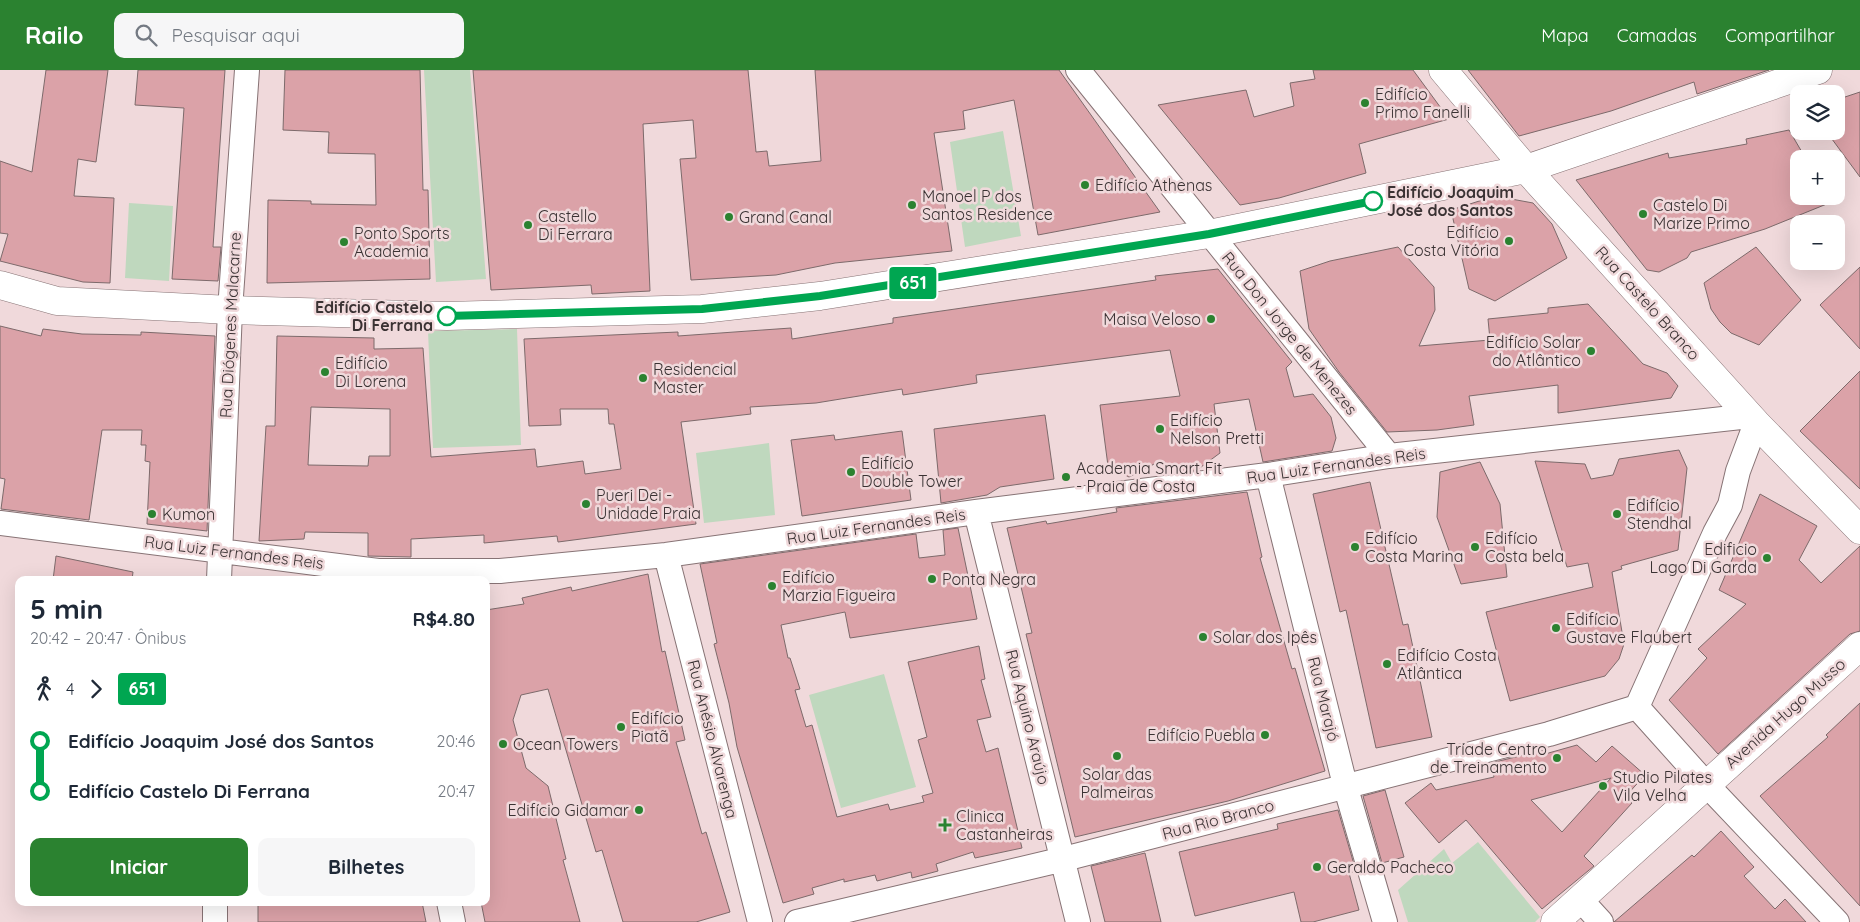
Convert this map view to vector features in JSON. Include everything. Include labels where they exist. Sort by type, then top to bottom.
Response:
[{"type":"street","name":"Rua Diógenes Malacarne","points":[[219,576],[230,310],[247,70]]},
{"type":"street","name":"Rua Don Jorge de Menezes","points":[[1078,70],[1389,456]]},
{"type":"street","name":"Rua Castelo Branco","points":[[1443,70],[1526,169],[1753,419],[1860,530]]},
{"type":"street","points":[[0,285],[57,301],[230,310],[464,316],[702,309],[820,296],[932,280],[1209,234],[1526,169],[1818,70]]},
{"type":"street","points":[[1753,419],[1730,505],[1715,533],[1637,708],[1837,922]]},
{"type":"street","name":"Rua Luiz Fernandes Reis","points":[[0,523],[220,550],[379,575],[500,571],[666,555],[976,512],[1268,475],[1389,456],[1753,419]]},
{"type":"street","name":"Rua Marajó","points":[[1268,475],[1345,785],[1385,922]]},
{"type":"street","name":"Rua Aquino Araújo","points":[[976,512],[1064,859],[1078,922]]},
{"type":"street","name":"Rua Anésio Alvarenga","points":[[666,555],[760,922]]},
{"type":"street","name":"Avenida Hugo Musso","points":[[1555,922],[1860,646]]},
{"type":"street","name":"Rua Rio Branco","points":[[797,922],[1064,859],[1345,785],[1549,734],[1637,708]]},
{"type":"street","points":[[1580,899],[1601,922]]},
{"type":"street","points":[[215,922],[216,906]]},
{"type":"street","points":[[449,906],[453,922]]},
{"type":"green space","points":[[424,70],[470,70],[486,279],[436,282]]},
{"type":"green space","points":[[1003,131],[1021,236],[965,247],[950,142]]},
{"type":"green space","points":[[129,203],[173,206],[169,281],[125,278]]},
{"type":"green space","points":[[517,329],[521,445],[433,448],[428,331]]},
{"type":"green space","points":[[769,443],[775,515],[704,523],[696,453]]},
{"type":"green space","points":[[884,674],[916,787],[841,808],[809,695]]},
{"type":"green space","points":[[1478,842],[1540,917],[1535,922],[1408,922],[1398,890],[1444,849],[1452,863]]},
{"type":"building","points":[[46,70],[108,70],[96,162],[78,159],[74,196],[114,198],[110,283],[83,282],[0,261],[8,234],[0,233],[0,161],[32,172]]},
{"type":"building","points":[[138,70],[225,70],[213,247],[221,247],[218,281],[172,279],[184,108],[135,105]]},
{"type":"building","points":[[285,70],[420,70],[423,190],[428,190],[430,279],[267,283],[268,200],[311,201],[311,204],[376,205],[375,154],[328,153],[329,132],[283,130]]},
{"type":"building","points":[[473,70],[748,70],[756,152],[767,151],[769,166],[821,161],[815,70],[1059,70],[1160,212],[1038,235],[1014,100],[963,111],[965,129],[934,133],[952,251],[835,263],[776,275],[691,280],[680,159],[696,158],[693,120],[643,124],[650,291],[592,294],[591,285],[491,290]]},
{"type":"building","points":[[1313,70],[1413,70],[1449,119],[1359,144],[1366,173],[1279,198],[1240,205],[1158,105],[1246,90],[1254,117],[1294,106],[1290,83],[1315,79]]},
{"type":"building","points":[[1468,70],[1769,70],[1697,94],[1694,82],[1611,111],[1519,136]]},
{"type":"building","points":[[1860,92],[1860,177],[1845,157],[1845,150],[1840,150],[1833,140],[1845,140],[1845,97]]},
{"type":"building","points":[[1789,130],[1790,140],[1795,140],[1801,150],[1790,150],[1790,205],[1824,205],[1800,215],[1790,215],[1790,219],[1765,229],[1691,252],[1687,258],[1659,272],[1647,270],[1576,180],[1668,153],[1669,158],[1747,144],[1746,139]]},
{"type":"building","name":"Edifício Costa Vitória","points":[[1495,196],[1533,203],[1552,224],[1567,258],[1495,301],[1469,289],[1451,210]]},
{"type":"building","points":[[1398,247],[1434,287],[1435,310],[1419,346],[1490,340],[1488,319],[1548,313],[1548,308],[1588,304],[1643,364],[1667,373],[1678,386],[1671,398],[1558,413],[1558,385],[1469,396],[1474,425],[1437,430],[1387,432],[1339,372],[1309,329],[1300,271],[1330,261]]},
{"type":"building","points":[[1756,247],[1801,300],[1759,345],[1731,333],[1720,322],[1711,309],[1704,283]]},
{"type":"building","points":[[1860,267],[1860,349],[1820,305]]},
{"type":"building","points":[[1218,269],[1292,362],[1286,368],[1294,397],[1313,394],[1331,417],[1336,438],[1332,451],[1263,462],[1249,399],[1214,404],[1220,453],[1197,470],[1186,472],[1160,461],[1129,477],[1108,466],[1100,405],[1180,396],[1170,350],[976,375],[977,383],[903,395],[902,389],[816,403],[750,407],[751,414],[681,422],[696,524],[558,542],[557,536],[484,543],[484,535],[411,539],[411,557],[368,556],[368,533],[305,532],[304,539],[259,541],[266,426],[275,426],[277,336],[374,338],[374,349],[423,348],[431,457],[535,449],[537,467],[583,461],[585,474],[621,469],[614,424],[609,424],[608,409],[560,409],[561,425],[529,426],[524,339],[678,332],[678,336],[791,328],[792,339],[893,323],[893,318],[1156,280],[1155,276]],"holes":[[[311,407],[390,409],[390,456],[369,456],[368,466],[308,465]]]},
{"type":"building","points":[[0,326],[41,336],[43,329],[82,334],[141,335],[141,332],[215,336],[207,531],[147,524],[150,462],[145,461],[146,445],[141,445],[142,430],[102,430],[89,520],[1,509],[5,479],[0,478]]},
{"type":"building","points":[[1860,371],[1860,489],[1800,431]]},
{"type":"building","points":[[1045,415],[1054,479],[1000,487],[987,495],[941,503],[934,429]]},
{"type":"building","name":"Edifício Double Tower","points":[[902,431],[911,500],[802,516],[791,440],[834,435],[835,440]]},
{"type":"building","points":[[1679,450],[1687,468],[1678,550],[1621,566],[1622,569],[1612,572],[1624,644],[1619,659],[1605,676],[1510,701],[1486,612],[1593,587],[1588,563],[1567,567],[1535,461],[1585,464],[1591,479],[1613,475],[1619,459]]},
{"type":"building","name":"Edifício Costa bela","points":[[1480,462],[1500,504],[1507,577],[1461,584],[1437,517],[1440,472]]},
{"type":"building","points":[[1370,482],[1403,625],[1408,624],[1432,737],[1376,748],[1346,610],[1340,612],[1313,494]]},
{"type":"building","points":[[1247,492],[1262,557],[1260,558],[1292,669],[1295,668],[1325,771],[1228,801],[1075,837],[1026,634],[1032,633],[1007,528],[1046,521],[1047,524],[1117,512],[1116,508]]},
{"type":"building","points":[[1760,494],[1817,526],[1799,560],[1821,583],[1860,546],[1860,631],[1850,634],[1718,754],[1669,700],[1707,658],[1698,649],[1746,604],[1719,590]]},
{"type":"building","points":[[958,528],[977,619],[850,638],[845,612],[781,625],[788,658],[790,658],[800,689],[795,690],[806,727],[812,725],[837,817],[888,804],[890,810],[924,802],[922,796],[933,793],[918,740],[927,737],[908,662],[979,646],[985,679],[981,680],[991,717],[977,720],[986,752],[998,748],[1022,848],[975,858],[973,852],[936,864],[938,871],[912,878],[911,872],[877,881],[875,875],[844,882],[844,879],[812,888],[814,894],[783,903],[737,747],[729,703],[714,644],[717,643],[700,564],[916,534],[919,558],[945,555],[943,530]]},
{"type":"building","points":[[56,556],[133,572],[132,576],[54,576]]},
{"type":"building","points":[[648,574],[662,652],[665,651],[685,740],[676,742],[702,834],[706,832],[730,912],[696,922],[623,922],[602,850],[596,852],[548,689],[521,695],[513,720],[526,768],[548,786],[566,859],[563,860],[580,922],[485,922],[482,906],[490,906],[490,609],[524,604],[522,598],[571,587],[572,591]]},
{"type":"building","points":[[1860,703],[1860,906],[1760,796],[1828,737],[1826,735]]},
{"type":"building","points":[[1577,745],[1596,762],[1612,746],[1645,775],[1625,797],[1632,803],[1584,856],[1594,866],[1542,909],[1466,820],[1439,843],[1405,803],[1431,783],[1436,790],[1494,777],[1491,763],[1544,750],[1545,754]],"holes":[[[1611,778],[1562,832],[1531,800]]]},
{"type":"building","points":[[1385,790],[1404,857],[1382,863],[1363,796]]},
{"type":"building","points":[[1338,810],[1356,871],[1349,873],[1359,910],[1313,922],[1301,922],[1294,892],[1195,916],[1179,852],[1278,829],[1277,824]]},
{"type":"building","points":[[1721,831],[1754,867],[1744,876],[1775,909],[1785,899],[1806,922],[1614,922],[1692,855],[1694,857]]},
{"type":"building","points":[[1145,853],[1161,922],[1105,922],[1091,866]]},
{"type":"building","points":[[258,906],[423,906],[426,922],[258,922]]},
{"type":"bus line","name":"651","points":[[447,316],[561,311],[702,309],[820,296],[932,280],[1209,234],[1373,201]]},
{"type":"place","name":"Edifício Primo Fanelli","points":[[1365,103]]},
{"type":"place","name":"Edifício Athenas","points":[[1085,185]]},
{"type":"place","name":"Edifício Joaquim José dos Santos","points":[[1373,201]]},
{"type":"place","name":"Manoel P dos Santos Residence","points":[[912,205]]},
{"type":"place","name":"Castelo Di Marize Primo","points":[[1643,214]]},
{"type":"place","name":"Grand Canal","points":[[729,217]]},
{"type":"place","name":"Castello Di Ferrara","points":[[528,225]]},
{"type":"place","name":"Edifício Costa Vitória","points":[[1509,241]]},
{"type":"place","name":"Ponto Sports Academia","points":[[344,242]]},
{"type":"place","name":"Edifício Castelo Di Ferrana","points":[[447,316]]},
{"type":"place","name":"Maisa Veloso","points":[[1211,319]]},
{"type":"place","name":"Edifício Solar do Atlântico","points":[[1591,351]]},
{"type":"place","name":"Edifício Di Lorena","points":[[325,372]]},
{"type":"place","name":"Residencial Master","points":[[643,378]]},
{"type":"place","name":"Edifício Nelson Pretti","points":[[1160,429]]},
{"type":"place","name":"Edifício Double Tower","points":[[851,472]]},
{"type":"place","name":"Academia Smart Fit - Praia de Costa","points":[[1066,477]]},
{"type":"place","name":"Pueri Dei - Unidade Praia","points":[[586,504]]},
{"type":"place","name":"Kumon","points":[[152,514]]},
{"type":"place","name":"Edifício Stendhal","points":[[1617,514]]},
{"type":"place","name":"Edifício Costa Marina","points":[[1355,547]]},
{"type":"place","name":"Edifício Costa bela","points":[[1475,547]]},
{"type":"place","name":"Edificio Lago Di Garda","points":[[1767,558]]},
{"type":"place","name":"Ponta Negra","points":[[932,579]]},
{"type":"place","name":"Edifício Marzia Figueira","points":[[772,586]]},
{"type":"place","name":"Edifício Gustave Flaubert","points":[[1556,628]]},
{"type":"place","name":"Solar dos Ipês","points":[[1203,637]]},
{"type":"place","name":"Edifício Costa Atlântica","points":[[1387,664]]},
{"type":"place","name":"Edifício Piatã","points":[[621,727]]},
{"type":"place","name":"Edifício Puebla","points":[[1265,735]]},
{"type":"place","name":"Ocean Towers","points":[[503,744]]},
{"type":"place","name":"Solar das Palmeiras","points":[[1117,756]]},
{"type":"place","name":"Tríade Centro de Treinamento","points":[[1557,758]]},
{"type":"place","name":"Studio Pilates Vila Velha","points":[[1603,786]]},
{"type":"place","name":"Edifício Gidamar","points":[[639,810]]},
{"type":"place","name":"Clinica Castanheiras","points":[[945,825]]},
{"type":"place","name":"Geraldo Pacheco","points":[[1317,867]]}]
